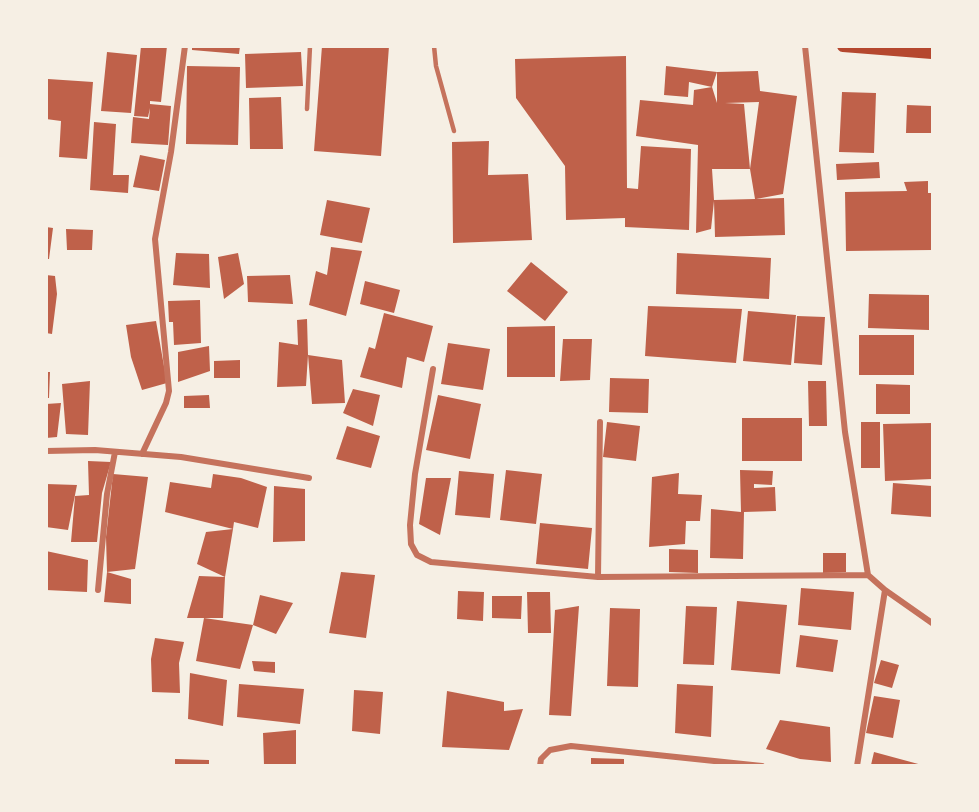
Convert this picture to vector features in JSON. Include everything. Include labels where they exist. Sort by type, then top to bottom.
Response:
[{"type":"main road","points":[[843,46],[933,53]]},
{"type":"street","points":[[142,454],[166,403],[169,391],[155,239],[171,152],[185,46]]},
{"type":"street","points":[[805,46],[845,432],[868,575],[885,590],[933,622]]},
{"type":"street","points":[[433,369],[415,474],[410,525],[411,544],[417,555],[431,562],[598,577],[868,575]]},
{"type":"street","points":[[598,577],[600,422]]},
{"type":"street","points":[[46,451],[95,450],[181,457],[309,478]]},
{"type":"street","points":[[98,590],[107,494],[115,452]]},
{"type":"street","points":[[857,765],[885,590]]},
{"type":"street","points":[[540,765],[541,759],[550,750],[571,746],[762,765]]},
{"type":"lane","points":[[307,109],[310,46]]},
{"type":"lane","points":[[434,46],[436,66],[454,131]]},
{"type":"building","points":[[141,46],[167,46],[161,102],[150,101],[150,104],[171,106],[168,145],[131,143],[133,117],[149,119],[150,108],[148,117],[134,116]]},
{"type":"building","points":[[192,46],[240,46],[239,54],[192,50]]},
{"type":"building","points":[[322,46],[389,46],[381,156],[314,151]]},
{"type":"building","points":[[107,52],[137,55],[131,113],[101,111]]},
{"type":"building","points":[[301,52],[303,86],[246,88],[245,54]]},
{"type":"building","points":[[626,56],[627,188],[638,189],[641,146],[691,149],[689,230],[625,227],[625,218],[566,220],[565,166],[516,98],[515,59]]},
{"type":"building","points":[[187,66],[240,67],[238,145],[186,144]]},
{"type":"building","points":[[666,66],[717,72],[712,87],[689,82],[688,97],[664,95]]},
{"type":"building","points":[[758,71],[760,91],[797,96],[783,194],[756,199],[784,198],[785,235],[715,237],[714,201],[711,229],[696,233],[698,145],[636,136],[640,100],[693,105],[694,90],[712,87],[717,103],[717,72]],"holes":[[[759,102],[750,169],[744,104],[725,103]],[[712,169],[750,169],[755,199],[714,200]]]},
{"type":"building","points":[[48,79],[93,82],[87,159],[59,157],[61,121],[46,119]]},
{"type":"building","points":[[842,92],[876,93],[874,153],[839,152]]},
{"type":"building","points":[[281,97],[283,149],[250,149],[249,98]]},
{"type":"building","points":[[907,105],[932,106],[932,133],[906,133]]},
{"type":"building","points":[[94,122],[116,124],[113,175],[129,175],[128,193],[90,190]]},
{"type":"building","points":[[489,141],[488,175],[528,174],[532,240],[453,243],[452,142]]},
{"type":"building","points":[[140,155],[165,160],[159,191],[133,187]]},
{"type":"building","points":[[879,162],[880,178],[837,180],[836,164]]},
{"type":"building","points":[[928,181],[928,193],[932,193],[932,250],[846,251],[845,192],[907,191],[904,182]]},
{"type":"building","points":[[327,200],[370,208],[362,243],[320,235]]},
{"type":"building","points":[[46,227],[53,228],[49,259],[46,259]]},
{"type":"building","points":[[66,229],[93,230],[92,250],[67,250]]},
{"type":"building","points":[[331,247],[362,251],[346,316],[309,305],[316,271],[327,275]]},
{"type":"building","points":[[176,253],[209,254],[210,288],[173,285]]},
{"type":"building","points":[[238,253],[244,284],[224,299],[218,257]]},
{"type":"building","points":[[677,253],[771,258],[769,299],[676,294]]},
{"type":"building","points":[[531,262],[568,292],[545,321],[507,291]]},
{"type":"building","points":[[46,275],[55,276],[57,294],[52,334],[46,333]]},
{"type":"building","points":[[290,275],[293,304],[248,302],[247,276]]},
{"type":"building","points":[[365,281],[400,290],[394,313],[360,304]]},
{"type":"building","points":[[869,294],[929,295],[929,330],[868,328]]},
{"type":"building","points":[[200,300],[201,343],[174,345],[173,322],[169,322],[168,301]]},
{"type":"building","points":[[648,306],[742,309],[736,363],[645,356]]},
{"type":"building","points":[[748,311],[796,315],[791,365],[743,361]]},
{"type":"building","points":[[384,313],[433,326],[424,362],[407,357],[402,388],[360,377],[369,347],[375,349]]},
{"type":"building","points":[[797,316],[825,317],[822,365],[794,363]]},
{"type":"building","points":[[307,319],[306,386],[277,387],[279,342],[298,345],[297,320]]},
{"type":"building","points":[[156,321],[167,383],[142,390],[131,357],[126,325]]},
{"type":"building","points":[[555,326],[555,377],[507,377],[507,327]]},
{"type":"building","points":[[859,335],[914,335],[914,375],[859,375]]},
{"type":"building","points":[[563,339],[592,339],[590,380],[560,381]]},
{"type":"building","points":[[448,343],[490,349],[483,390],[441,384]]},
{"type":"building","points":[[209,346],[210,371],[178,382],[178,352]]},
{"type":"building","points":[[308,355],[342,360],[345,403],[312,404]]},
{"type":"building","points":[[240,360],[240,378],[214,378],[214,361]]},
{"type":"building","points":[[46,372],[50,372],[49,398],[46,398]]},
{"type":"building","points":[[610,378],[649,379],[648,413],[609,412]]},
{"type":"building","points":[[90,381],[88,435],[66,434],[62,384]]},
{"type":"building","points":[[808,381],[826,381],[827,426],[809,426]]},
{"type":"building","points":[[876,384],[910,385],[910,414],[876,414]]},
{"type":"building","points":[[353,389],[380,395],[373,426],[343,413]]},
{"type":"building","points":[[209,395],[210,408],[184,408],[184,396]]},
{"type":"building","points":[[438,395],[481,404],[470,459],[426,450]]},
{"type":"building","points":[[61,403],[57,437],[46,438],[46,404]]},
{"type":"building","points":[[742,418],[802,418],[802,461],[742,461]]},
{"type":"building","points":[[607,422],[640,426],[636,461],[603,457]]},
{"type":"building","points":[[861,422],[880,422],[880,468],[861,468]]},
{"type":"building","points":[[932,423],[932,479],[885,481],[883,424]]},
{"type":"building","points":[[347,426],[380,436],[371,468],[336,459]]},
{"type":"building","points":[[88,461],[111,462],[102,493],[97,542],[71,542],[75,496],[89,495]]},
{"type":"building","points":[[506,470],[542,474],[536,524],[500,520]]},
{"type":"building","points":[[740,470],[773,471],[772,485],[754,484],[754,488],[775,487],[776,511],[744,512],[743,559],[710,558],[711,509],[741,512]]},
{"type":"building","points":[[459,471],[494,474],[490,518],[455,515]]},
{"type":"building","points":[[679,473],[678,494],[702,495],[700,521],[686,521],[685,544],[649,547],[652,477]]},
{"type":"building","points":[[113,474],[148,477],[135,569],[107,572],[106,537]]},
{"type":"building","points":[[213,474],[241,478],[267,487],[258,528],[234,522],[233,529],[165,512],[170,482],[211,488]]},
{"type":"building","points":[[426,478],[451,478],[440,535],[419,524]]},
{"type":"building","points":[[893,483],[932,486],[932,517],[891,514]]},
{"type":"building","points":[[46,484],[77,485],[68,530],[46,527]]},
{"type":"building","points":[[274,486],[305,489],[305,541],[273,542]]},
{"type":"building","points":[[540,523],[592,528],[588,569],[536,564]]},
{"type":"building","points":[[233,529],[225,577],[197,564],[206,532]]},
{"type":"building","points":[[669,549],[698,550],[698,573],[669,572]]},
{"type":"building","points":[[46,551],[88,560],[87,592],[46,590]]},
{"type":"building","points":[[823,553],[846,553],[846,572],[823,573]]},
{"type":"building","points":[[107,572],[131,579],[131,604],[104,602]]},
{"type":"building","points":[[341,572],[375,575],[366,638],[329,633]]},
{"type":"building","points":[[199,576],[225,577],[223,618],[187,618]]},
{"type":"building","points":[[801,588],[854,592],[851,630],[798,625]]},
{"type":"building","points":[[458,591],[484,592],[483,621],[457,619]]},
{"type":"building","points":[[527,592],[550,592],[551,633],[528,633]]},
{"type":"building","points":[[260,595],[293,603],[276,634],[253,625]]},
{"type":"building","points":[[492,596],[522,596],[521,619],[492,618]]},
{"type":"building","points":[[737,601],[787,605],[780,674],[731,670]]},
{"type":"building","points":[[579,606],[571,716],[549,715],[555,610]]},
{"type":"building","points":[[686,606],[717,607],[714,665],[683,664]]},
{"type":"building","points":[[610,608],[640,609],[638,687],[607,686]]},
{"type":"building","points":[[204,618],[253,625],[240,669],[196,661]]},
{"type":"building","points":[[800,635],[838,640],[833,672],[796,667]]},
{"type":"building","points":[[155,638],[184,642],[179,663],[180,693],[152,692],[151,659]]},
{"type":"building","points":[[881,660],[899,665],[892,688],[874,683]]},
{"type":"building","points":[[252,661],[275,662],[275,673],[254,671]]},
{"type":"building","points":[[190,673],[227,680],[223,726],[188,719]]},
{"type":"building","points":[[239,684],[304,689],[300,724],[237,717]]},
{"type":"building","points":[[677,684],[713,686],[711,737],[675,733]]},
{"type":"building","points":[[354,690],[383,692],[380,734],[352,731]]},
{"type":"building","points":[[447,691],[504,702],[504,711],[523,709],[509,750],[442,747]]},
{"type":"building","points":[[874,696],[900,700],[893,738],[866,733]]},
{"type":"building","points":[[780,720],[830,727],[831,762],[800,759],[766,749]]},
{"type":"building","points":[[296,730],[296,765],[264,765],[263,733]]},
{"type":"building","points":[[874,752],[922,765],[871,765]]},
{"type":"building","points":[[591,758],[624,759],[624,765],[591,765]]},
{"type":"building","points":[[175,759],[209,760],[209,765],[175,765]]}]
